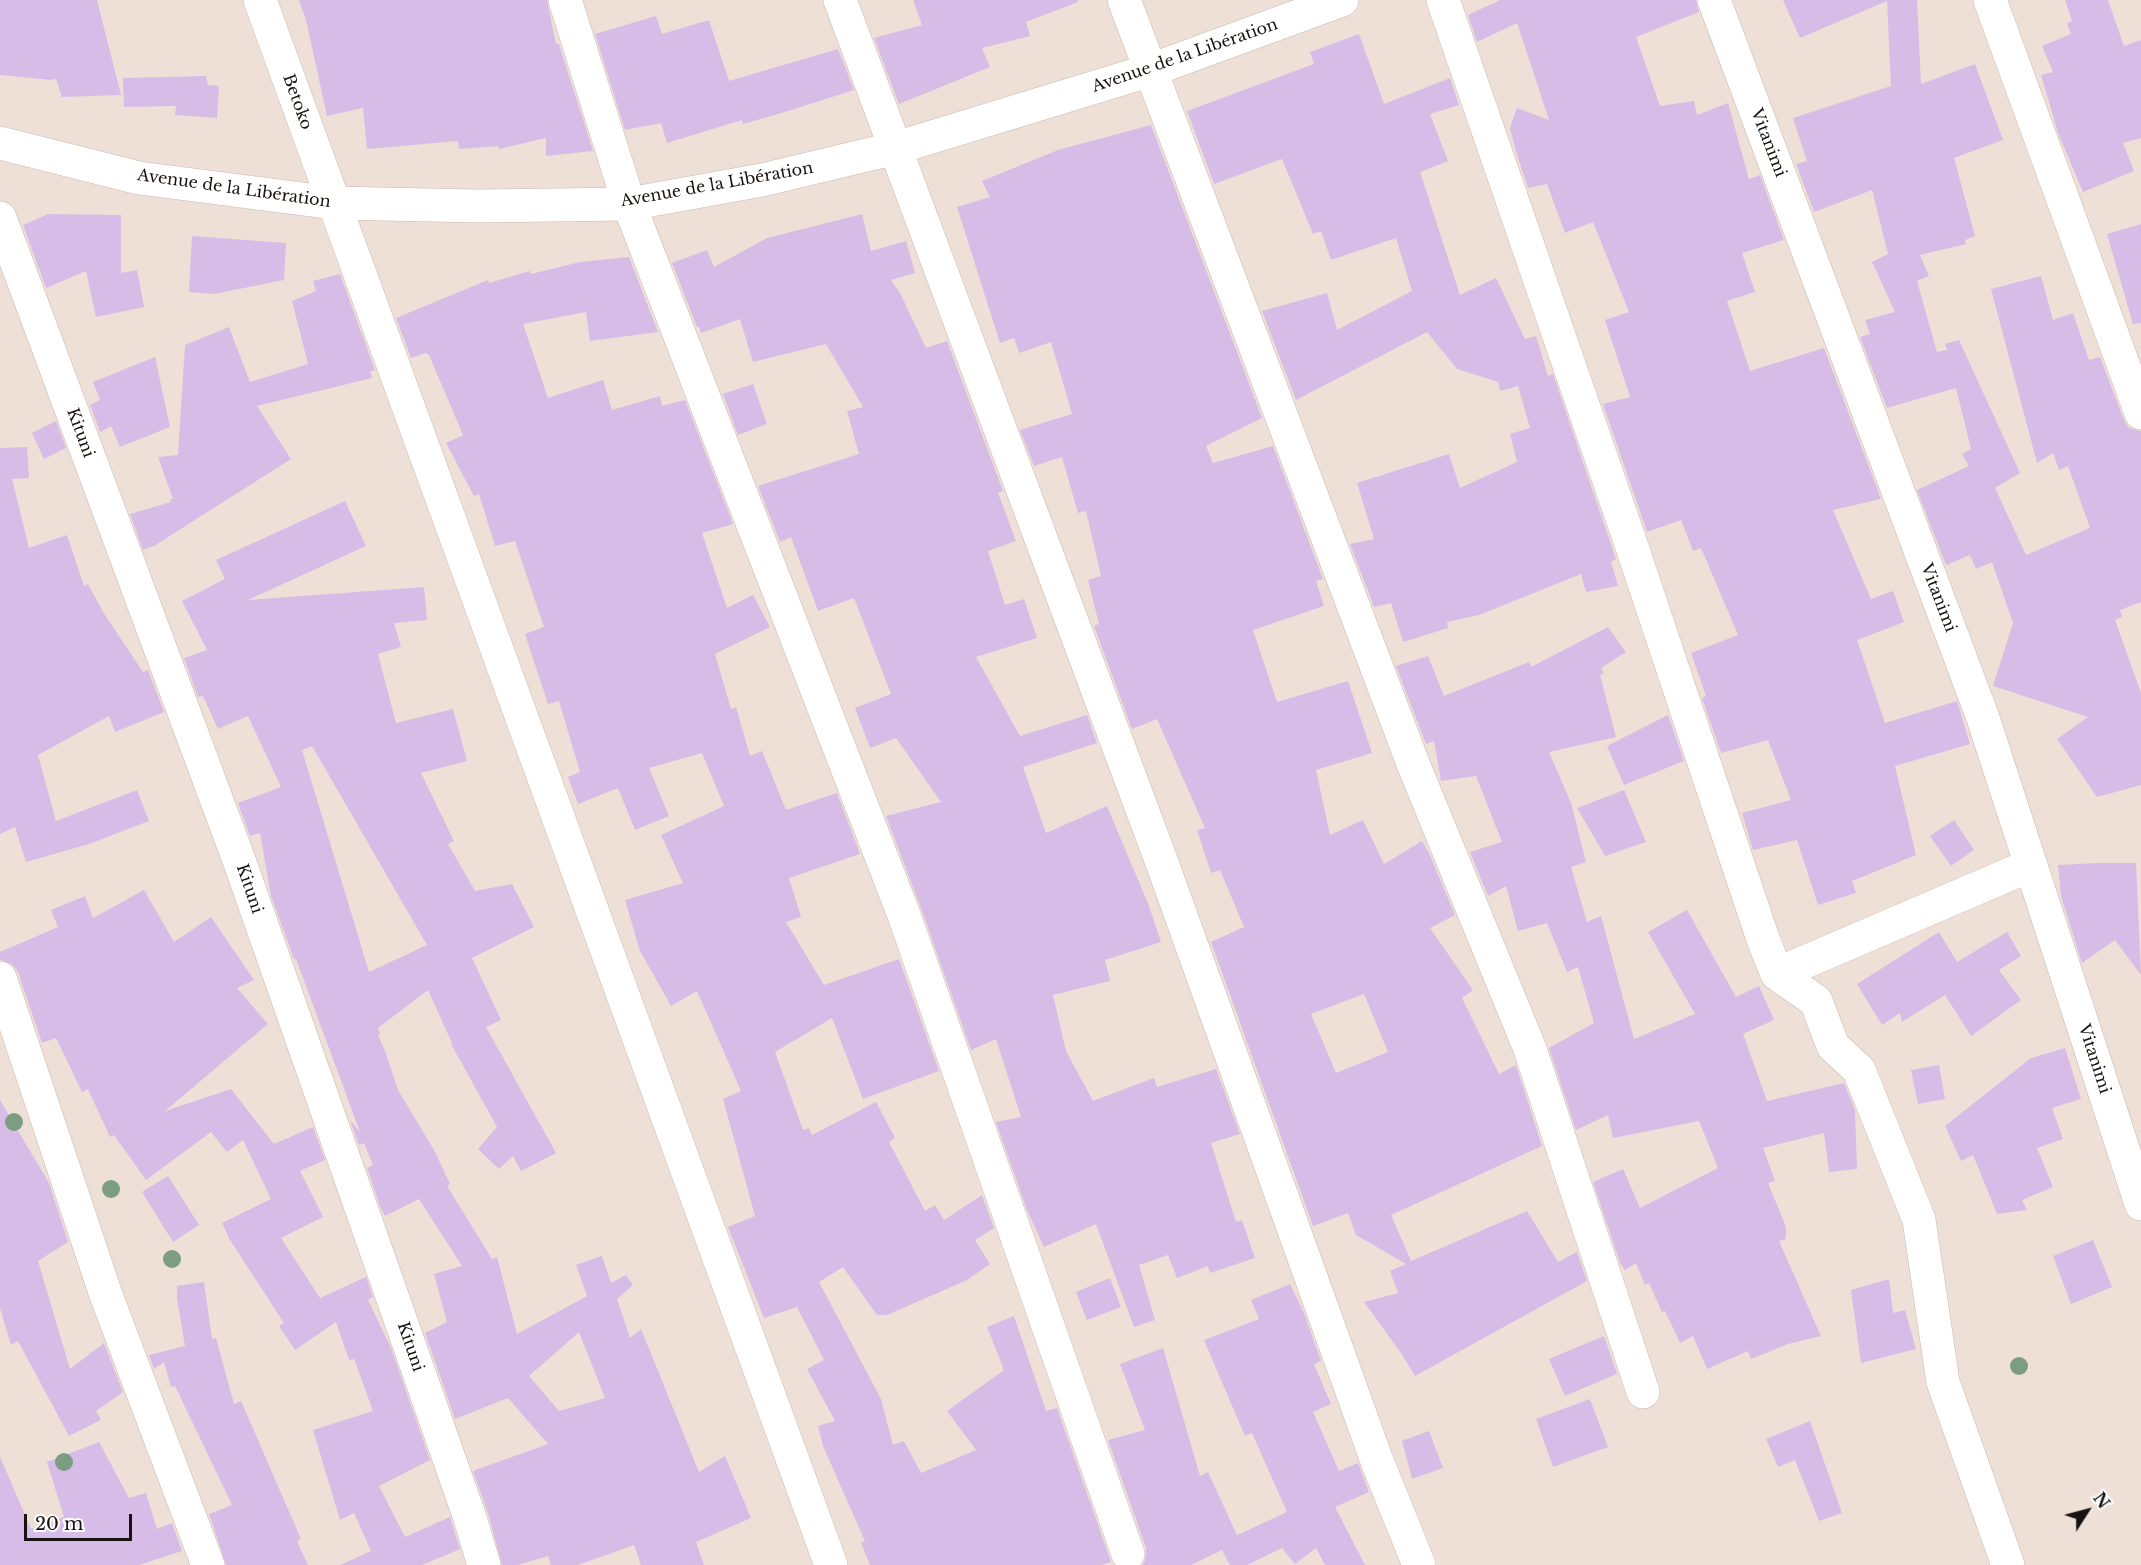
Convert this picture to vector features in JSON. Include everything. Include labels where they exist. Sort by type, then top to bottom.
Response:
[{"type":"main road","name":"Betoko","points":[[260,0],[831,1565]]},
{"type":"main road","points":[[565,0],[629,204],[904,915],[1128,1554]]},
{"type":"main road","points":[[840,0],[1161,860],[1377,1461],[1419,1565]]},
{"type":"main road","points":[[1124,0],[1414,766],[1530,1049],[1643,1392]]},
{"type":"main road","name":"Avenue de la Libération","points":[[0,143],[139,178],[334,203],[478,206],[629,204],[762,180],[896,148],[1151,70],[1342,0]]},
{"type":"main road","points":[[1443,0],[1630,541],[1763,939],[1777,974],[1816,1001],[1833,1047],[1859,1070],[1919,1220],[1943,1382],[2008,1565]]},
{"type":"main road","name":"Vitanimi","points":[[1714,0],[1983,718],[2141,1204]]},
{"type":"main road","points":[[1990,0],[2141,413]]},
{"type":"main road","name":"Kituni","points":[[0,218],[239,860],[466,1506],[484,1565]]},
{"type":"main road","points":[[1777,974],[2031,865]]},
{"type":"main road","points":[[0,978],[106,1295],[208,1565]]},
{"type":"building","points":[[0,0],[97,0],[121,95],[62,97],[56,79],[0,75]]},
{"type":"building","points":[[299,0],[547,0],[556,44],[559,44],[593,151],[546,156],[546,138],[499,149],[498,146],[459,149],[458,141],[367,149],[363,108],[327,116],[306,20]]},
{"type":"building","points":[[913,0],[1078,0],[1078,2],[1026,22],[1030,36],[982,48],[990,67],[899,104],[874,38],[922,25]]},
{"type":"building","points":[[1500,0],[1696,0],[1699,12],[1636,37],[1660,106],[1694,101],[1697,115],[1728,103],[1749,179],[1760,175],[1784,240],[1742,253],[1755,292],[1727,301],[1750,371],[1824,348],[1881,499],[1833,510],[1871,599],[1893,591],[1904,622],[1857,640],[1885,723],[1957,701],[1970,744],[1895,766],[1916,855],[1852,881],[1856,893],[1818,905],[1797,840],[1753,850],[1742,813],[1791,800],[1768,740],[1721,753],[1702,698],[1706,696],[1691,653],[1738,635],[1701,548],[1693,551],[1681,520],[1647,532],[1603,404],[1630,397],[1605,320],[1629,312],[1593,222],[1565,233],[1547,184],[1528,188],[1510,128],[1517,108],[1549,120],[1517,23],[1477,42],[1468,15]]},
{"type":"building","points":[[1783,0],[1917,0],[1921,84],[1975,64],[2003,140],[1954,158],[1975,236],[1965,240],[1966,244],[1920,255],[1929,276],[1917,281],[1937,352],[1947,350],[1945,344],[1959,340],[2020,473],[1995,488],[2026,555],[2090,528],[2068,466],[2059,470],[2053,453],[2037,463],[1991,289],[2041,276],[2053,320],[2073,313],[2089,360],[2100,357],[2124,420],[2129,428],[2141,431],[2141,602],[2120,610],[2122,617],[2115,620],[2141,693],[2141,785],[2097,797],[2057,739],[2088,717],[1993,686],[2013,623],[1992,562],[1976,569],[1970,555],[1946,565],[1917,490],[1969,466],[1962,454],[1971,449],[1956,388],[1887,408],[1860,337],[1870,334],[1865,320],[1895,312],[1872,262],[1888,254],[1872,190],[1814,212],[1796,164],[1807,161],[1793,118],[1891,86],[1887,1],[1800,38]]},
{"type":"building","points":[[2065,0],[2108,0],[2124,46],[2141,40],[2141,138],[2123,143],[2134,171],[2083,192],[2058,133],[2041,75],[2053,72],[2042,46],[2071,34],[2067,23],[2072,21]]},
{"type":"building","points":[[656,16],[662,34],[709,20],[729,81],[838,49],[854,90],[743,124],[742,120],[667,143],[661,123],[625,130],[595,34]]},
{"type":"building","points":[[1359,34],[1384,104],[1450,78],[1459,105],[1430,114],[1448,161],[1420,172],[1460,295],[1496,278],[1525,339],[1536,336],[1548,376],[1553,374],[1616,559],[1611,562],[1618,586],[1586,592],[1581,574],[1479,615],[1447,622],[1448,628],[1403,642],[1391,603],[1374,607],[1350,544],[1374,539],[1357,483],[1449,454],[1460,488],[1517,462],[1510,434],[1530,428],[1518,386],[1500,391],[1498,382],[1457,369],[1427,332],[1296,400],[1262,311],[1327,293],[1337,330],[1412,291],[1396,238],[1331,260],[1321,231],[1313,234],[1282,159],[1214,184],[1187,111],[1314,64],[1310,52]]},
{"type":"building","points":[[206,76],[208,85],[219,86],[217,118],[175,115],[176,106],[124,107],[123,78]]},
{"type":"building","points":[[1151,125],[1262,418],[1206,446],[1213,463],[1273,446],[1323,579],[1316,581],[1324,606],[1253,630],[1277,702],[1348,681],[1372,753],[1316,770],[1330,835],[1363,820],[1384,864],[1422,841],[1455,915],[1430,928],[1473,990],[1462,998],[1499,1074],[1516,1065],[1542,1146],[1391,1215],[1411,1261],[1527,1211],[1558,1262],[1577,1252],[1587,1281],[1415,1376],[1364,1302],[1398,1293],[1390,1271],[1406,1264],[1356,1235],[1348,1213],[1313,1226],[1211,942],[1244,927],[1220,870],[1211,873],[1197,830],[1205,828],[1157,719],[1132,729],[1094,626],[1099,624],[1088,580],[1101,576],[1086,511],[1078,513],[1062,457],[1034,466],[1020,430],[1072,414],[1051,342],[1019,353],[1014,338],[1000,343],[957,207],[990,197],[982,181],[1058,150]],"holes":[[[1364,994],[1388,1052],[1336,1073],[1311,1014]]]},
{"type":"building","points":[[48,214],[121,215],[121,273],[137,270],[144,307],[96,317],[86,271],[46,288],[23,225]]},
{"type":"building","points":[[862,214],[871,251],[906,241],[915,273],[891,280],[900,293],[926,348],[947,341],[1003,491],[998,493],[1016,541],[988,551],[1005,605],[1024,599],[1037,638],[976,657],[1020,736],[1087,715],[1097,743],[1023,767],[1046,833],[1107,806],[1149,906],[1161,942],[1105,960],[1110,981],[1053,995],[1066,1051],[1093,1101],[1154,1078],[1157,1087],[1216,1069],[1240,1134],[1211,1143],[1236,1222],[1242,1220],[1255,1258],[1210,1273],[1208,1266],[1177,1278],[1168,1255],[1139,1265],[1155,1320],[1134,1327],[1096,1224],[1044,1247],[1027,1210],[996,1122],[1021,1117],[996,1039],[971,1050],[886,816],[941,802],[896,738],[870,748],[855,708],[891,694],[854,598],[818,611],[791,537],[780,542],[758,486],[859,454],[847,411],[863,407],[826,344],[753,362],[740,319],[701,333],[672,263],[707,250],[714,267],[767,238]]},
{"type":"building","points":[[2141,224],[2141,323],[2133,324],[2107,234]]},
{"type":"building","points":[[192,236],[286,243],[284,280],[214,294],[189,292]]},
{"type":"building","points":[[629,257],[658,332],[590,341],[586,312],[523,324],[548,398],[603,380],[612,410],[660,396],[662,406],[685,400],[733,524],[702,533],[727,608],[753,595],[770,627],[715,654],[731,709],[736,707],[750,756],[762,751],[786,810],[837,793],[860,854],[789,878],[801,917],[786,922],[824,985],[899,959],[939,1071],[863,1099],[832,1018],[775,1052],[803,1130],[809,1128],[812,1135],[876,1102],[895,1138],[889,1142],[925,1211],[935,1205],[944,1220],[982,1195],[994,1228],[975,1240],[990,1264],[967,1280],[887,1315],[877,1315],[843,1267],[819,1282],[881,1399],[893,1445],[904,1441],[921,1473],[976,1450],[947,1411],[1004,1370],[987,1327],[1014,1316],[1046,1411],[1057,1408],[1111,1562],[1101,1565],[870,1565],[861,1543],[865,1541],[823,1446],[818,1426],[835,1421],[807,1369],[824,1360],[797,1307],[764,1318],[728,1227],[755,1216],[723,1099],[741,1091],[697,991],[671,1006],[640,951],[625,900],[683,883],[661,835],[724,806],[702,753],[649,768],[669,816],[635,830],[618,788],[578,804],[568,777],[580,772],[559,701],[548,704],[525,634],[544,627],[515,541],[495,546],[479,494],[474,496],[446,443],[463,435],[429,355],[426,353],[411,358],[396,318],[488,280],[489,283],[530,271],[531,274],[580,262]]},
{"type":"building","points":[[340,274],[375,370],[370,372],[372,378],[257,406],[291,459],[154,546],[143,550],[130,514],[171,502],[170,499],[173,499],[158,457],[178,455],[185,345],[229,327],[250,382],[308,364],[292,301],[316,291],[313,281]]},
{"type":"building","points":[[155,357],[170,427],[120,447],[111,426],[100,432],[90,405],[100,400],[93,382]]},
{"type":"building","points":[[753,384],[767,424],[738,435],[723,394]]},
{"type":"building","points":[[56,421],[66,448],[44,459],[32,433]]},
{"type":"building","points":[[27,447],[29,478],[12,479],[29,548],[67,535],[84,586],[88,584],[103,612],[143,672],[148,670],[164,712],[115,732],[109,716],[38,755],[56,821],[137,790],[149,821],[89,844],[26,862],[15,827],[0,834],[0,448]]},
{"type":"building","points":[[345,501],[366,546],[248,600],[424,587],[427,620],[394,623],[401,647],[378,654],[396,723],[453,709],[467,761],[421,773],[454,841],[448,844],[475,891],[512,884],[534,927],[472,958],[501,1020],[486,1027],[556,1153],[521,1171],[513,1156],[499,1169],[478,1149],[497,1127],[451,1044],[428,990],[378,1028],[380,1034],[378,1035],[398,1090],[434,1150],[450,1184],[447,1186],[492,1259],[497,1257],[517,1334],[587,1296],[576,1265],[602,1256],[611,1283],[626,1275],[633,1285],[617,1299],[630,1338],[641,1329],[699,1472],[725,1456],[751,1518],[696,1542],[704,1565],[641,1565],[634,1545],[578,1565],[551,1565],[548,1556],[518,1565],[502,1565],[488,1513],[473,1471],[548,1444],[508,1398],[455,1419],[425,1333],[447,1322],[434,1274],[462,1266],[419,1199],[385,1216],[380,1206],[367,1168],[373,1165],[364,1143],[359,1145],[350,1120],[360,1132],[271,896],[260,833],[250,836],[238,803],[281,787],[248,716],[218,729],[203,696],[198,697],[184,658],[207,650],[182,601],[225,579],[216,560]],"holes":[[[312,746],[427,945],[369,972],[302,750]],[[579,1332],[605,1398],[559,1411],[529,1376]]]},
{"type":"building","points":[[1608,627],[1626,652],[1601,668],[1604,673],[1600,675],[1616,737],[1549,752],[1571,803],[1586,862],[1571,867],[1587,922],[1601,916],[1634,1039],[1695,1014],[1648,932],[1687,910],[1736,997],[1759,986],[1774,1020],[1743,1034],[1767,1101],[1844,1083],[1855,1110],[1857,1169],[1829,1172],[1824,1133],[1763,1148],[1775,1181],[1768,1183],[1786,1227],[1786,1239],[1779,1241],[1821,1336],[1788,1344],[1751,1359],[1748,1351],[1707,1369],[1693,1336],[1680,1343],[1649,1283],[1645,1285],[1636,1263],[1625,1270],[1620,1263],[1593,1182],[1623,1169],[1640,1208],[1718,1168],[1699,1121],[1613,1138],[1608,1115],[1576,1130],[1549,1048],[1594,1023],[1578,967],[1567,972],[1547,923],[1518,931],[1506,886],[1488,896],[1470,852],[1502,842],[1476,776],[1441,781],[1434,741],[1426,744],[1396,666],[1428,656],[1444,696],[1529,662],[1531,667]]},
{"type":"building","points":[[1668,715],[1684,761],[1624,785],[1607,746]]},
{"type":"building","points":[[1624,790],[1646,842],[1605,856],[1577,808]]},
{"type":"building","points":[[1954,820],[1974,850],[1951,866],[1930,836]]},
{"type":"building","points":[[2136,863],[2141,975],[2115,940],[2082,963],[2061,896],[2058,865]]},
{"type":"building","points":[[144,890],[174,942],[211,917],[254,980],[237,988],[268,1024],[165,1111],[231,1089],[274,1144],[313,1127],[325,1160],[300,1171],[323,1217],[281,1238],[320,1298],[366,1277],[373,1297],[368,1300],[391,1348],[430,1460],[379,1486],[405,1537],[450,1517],[460,1549],[422,1565],[340,1565],[371,1551],[354,1513],[340,1520],[313,1430],[373,1411],[354,1359],[349,1360],[336,1322],[295,1350],[279,1326],[284,1323],[230,1240],[222,1223],[271,1199],[243,1140],[227,1152],[211,1132],[146,1180],[114,1135],[110,1137],[88,1089],[82,1092],[56,1038],[42,1043],[18,972],[12,964],[0,960],[0,952],[58,927],[51,910],[85,896],[93,918]]},
{"type":"building","points":[[1939,932],[1957,962],[2007,932],[2021,956],[1999,970],[2021,1000],[1971,1036],[1945,995],[1902,1022],[1900,1013],[1882,1025],[1857,984]]},
{"type":"building","points":[[2065,1048],[2081,1099],[2052,1108],[2063,1139],[2037,1148],[2053,1187],[2022,1200],[2027,1210],[1997,1214],[1973,1155],[1961,1161],[1945,1126],[2031,1058]]},
{"type":"building","points":[[1939,1065],[1945,1099],[1918,1104],[1911,1070]]},
{"type":"building","points":[[0,1100],[49,1183],[68,1242],[38,1261],[70,1369],[104,1343],[123,1392],[96,1411],[101,1420],[69,1436],[18,1341],[11,1345],[0,1308]]},
{"type":"building","points":[[168,1176],[199,1225],[173,1242],[142,1192]]},
{"type":"building","points":[[2093,1240],[2112,1287],[2071,1304],[2053,1256]]},
{"type":"building","points":[[1110,1278],[1121,1307],[1087,1320],[1076,1292]]},
{"type":"building","points":[[1889,1279],[1893,1313],[1905,1310],[1916,1349],[1861,1363],[1851,1290]]},
{"type":"building","points":[[204,1282],[212,1339],[216,1338],[234,1404],[241,1401],[301,1539],[297,1541],[308,1565],[226,1565],[209,1514],[232,1505],[175,1386],[171,1387],[164,1362],[154,1369],[149,1355],[185,1346],[177,1286]]},
{"type":"building","points":[[1290,1284],[1304,1313],[1321,1361],[1314,1364],[1331,1404],[1313,1412],[1339,1471],[1358,1463],[1369,1492],[1335,1507],[1365,1565],[1325,1565],[1316,1548],[1295,1564],[1282,1548],[1247,1565],[1230,1565],[1222,1550],[1191,1565],[1143,1565],[1146,1548],[1108,1440],[1145,1430],[1120,1364],[1163,1348],[1200,1476],[1208,1472],[1237,1535],[1287,1512],[1252,1433],[1245,1436],[1204,1340],[1259,1319],[1251,1300]]},
{"type":"building","points":[[1604,1336],[1617,1374],[1565,1396],[1549,1359]]},
{"type":"building","points":[[1590,1399],[1608,1447],[1553,1467],[1536,1419]]},
{"type":"building","points":[[1810,1421],[1842,1513],[1819,1521],[1795,1460],[1778,1467],[1766,1439]]},
{"type":"building","points":[[1429,1431],[1443,1468],[1412,1479],[1402,1441]]},
{"type":"building","points":[[99,1442],[129,1498],[146,1493],[157,1529],[172,1523],[182,1551],[139,1565],[0,1565],[0,1457],[31,1529],[64,1517],[47,1462]]}]
